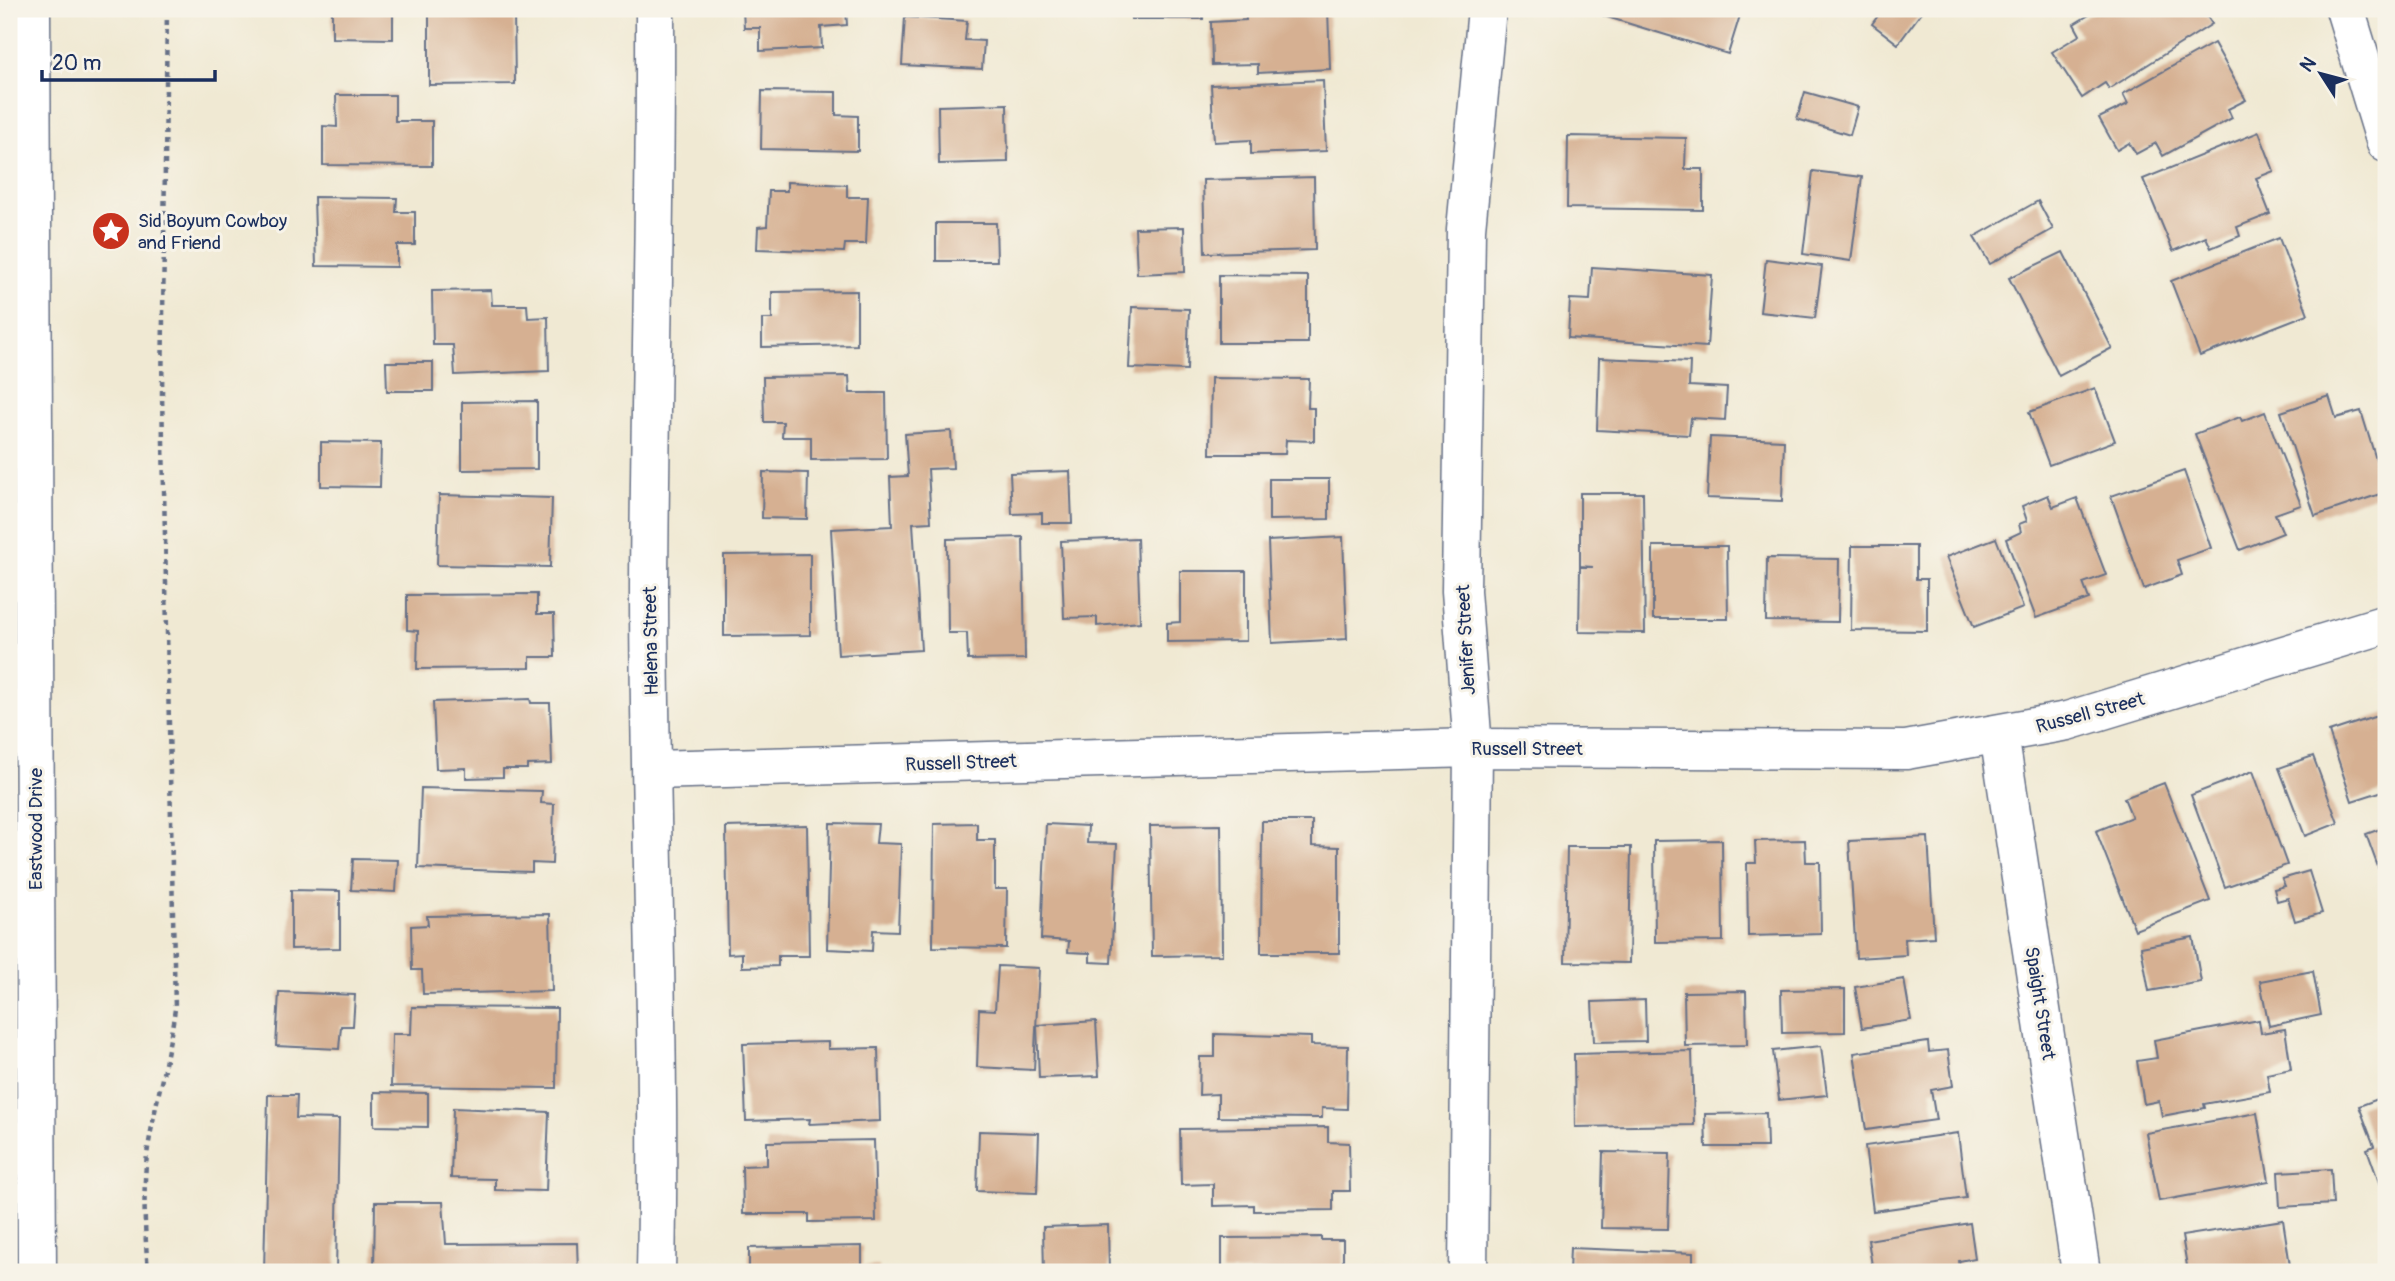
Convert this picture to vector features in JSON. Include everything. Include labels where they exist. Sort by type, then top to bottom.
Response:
[{"type":"street","name":"Eastwood Drive","points":[[31,9],[21,468],[37,1272]]},
{"type":"street","name":"Helena Street","points":[[655,9],[649,587],[658,1169],[656,1272]]},
{"type":"street","name":"Jenifer Street","points":[[1468,1272],[1473,748],[1461,591],[1466,229],[1487,9]]},
{"type":"street","points":[[2345,9],[2386,143]]},
{"type":"street","name":"Russell Street","points":[[652,770],[1473,748],[1906,750],[2067,721],[2386,625]]},
{"type":"street","name":"Spaight Street","points":[[2000,734],[2081,1272]]},
{"type":"path","points":[[148,1272],[144,1197],[148,1148],[167,1062],[175,1009],[162,394],[167,9]]},
{"type":"shaded area","points":[[9,9],[31,9],[33,467],[9,470]]},
{"type":"building","points":[[332,9],[393,9],[393,39],[332,38]]},
{"type":"building","points":[[743,9],[846,9],[847,25],[821,27],[822,48],[760,51],[760,28],[744,28]]},
{"type":"building","points":[[1131,9],[1203,9],[1203,19],[1131,19]]},
{"type":"building","points":[[1245,9],[1328,9],[1330,69],[1258,73],[1258,64],[1212,65],[1211,22],[1246,20]]},
{"type":"building","points":[[1606,9],[1742,9],[1728,54],[1604,16]]},
{"type":"building","points":[[1883,9],[1924,9],[1898,44],[1872,24]]},
{"type":"building","points":[[2099,9],[2202,9],[2212,24],[2109,89],[2105,83],[2082,98],[2052,52],[2080,35],[2074,24]]},
{"type":"building","points":[[514,13],[515,84],[429,85],[429,14]]},
{"type":"building","points":[[905,17],[967,21],[965,40],[984,41],[982,69],[902,65]]},
{"type":"building","points":[[2214,43],[2246,100],[2228,109],[2232,118],[2163,156],[2156,143],[2136,154],[2129,143],[2117,150],[2099,118],[2128,104],[2123,94]]},
{"type":"building","points":[[1323,80],[1326,151],[1251,154],[1251,140],[1214,142],[1211,85]]},
{"type":"building","points":[[762,91],[836,92],[836,115],[858,116],[858,151],[761,149]]},
{"type":"building","points":[[1805,92],[1858,107],[1850,135],[1797,119]]},
{"type":"building","points":[[336,95],[395,95],[395,121],[432,121],[432,166],[323,165],[323,126],[337,127]]},
{"type":"building","points":[[1007,104],[1008,162],[939,164],[938,106]]},
{"type":"building","points":[[2259,132],[2274,171],[2256,178],[2270,214],[2237,227],[2240,236],[2211,248],[2206,237],[2173,251],[2143,179]]},
{"type":"building","points":[[1568,136],[1686,138],[1685,169],[1703,169],[1703,210],[1567,208]]},
{"type":"building","points":[[1813,171],[1862,177],[1851,261],[1803,254]]},
{"type":"building","points":[[1314,177],[1315,250],[1205,253],[1203,180]]},
{"type":"building","points":[[787,182],[847,185],[847,197],[868,197],[866,244],[845,244],[844,252],[757,249],[758,227],[767,226],[769,191],[787,191]]},
{"type":"building","points":[[314,197],[397,198],[396,212],[415,212],[415,245],[397,245],[397,267],[316,266]]},
{"type":"building","points":[[2038,201],[2053,229],[1990,264],[1974,237]]},
{"type":"building","points":[[936,223],[996,223],[997,261],[936,261]]},
{"type":"building","points":[[1184,227],[1185,272],[1137,274],[1135,228]]},
{"type":"building","points":[[2279,238],[2308,314],[2200,356],[2171,281]]},
{"type":"building","points":[[2063,252],[2112,348],[2059,376],[2009,278]]},
{"type":"building","points":[[1766,259],[1822,266],[1815,318],[1760,312]]},
{"type":"building","points":[[1592,267],[1712,275],[1707,347],[1568,338],[1570,299],[1590,300]]},
{"type":"building","points":[[1219,275],[1308,276],[1308,343],[1219,343]]},
{"type":"building","points":[[491,290],[492,305],[527,305],[528,318],[548,317],[549,371],[455,375],[453,345],[433,345],[432,291]]},
{"type":"building","points":[[857,291],[857,345],[762,347],[762,319],[772,319],[772,292]]},
{"type":"building","points":[[1132,307],[1189,309],[1187,370],[1129,368]]},
{"type":"building","points":[[1599,358],[1690,362],[1689,386],[1727,388],[1725,420],[1691,418],[1689,435],[1597,430]]},
{"type":"building","points":[[386,362],[433,362],[433,391],[387,391]]},
{"type":"building","points":[[849,376],[850,393],[886,393],[887,459],[811,460],[811,437],[782,437],[783,422],[764,422],[763,377]]},
{"type":"building","points":[[1211,378],[1309,379],[1308,408],[1314,408],[1314,441],[1286,440],[1285,454],[1210,454]]},
{"type":"building","points":[[2095,388],[2115,441],[2049,465],[2029,412]]},
{"type":"building","points":[[2329,396],[2336,418],[2361,411],[2386,492],[2315,516],[2281,412]]},
{"type":"building","points":[[537,401],[537,469],[462,470],[462,402]]},
{"type":"building","points":[[2265,412],[2301,505],[2275,514],[2283,533],[2240,550],[2195,434],[2240,417],[2242,421]]},
{"type":"building","points":[[951,431],[953,468],[928,469],[931,522],[913,523],[921,650],[838,655],[831,529],[892,526],[890,477],[908,476],[905,434]]},
{"type":"building","points":[[1710,437],[1784,440],[1782,501],[1707,498]]},
{"type":"building","points":[[321,442],[381,443],[380,487],[321,486]]},
{"type":"building","points":[[1070,471],[1072,523],[1042,523],[1042,513],[1012,514],[1010,473]]},
{"type":"building","points":[[2184,471],[2211,548],[2177,560],[2182,575],[2144,589],[2111,496]]},
{"type":"building","points":[[763,472],[808,473],[807,519],[762,518]]},
{"type":"building","points":[[1269,479],[1329,479],[1329,519],[1269,520]]},
{"type":"building","points":[[1580,493],[1643,493],[1645,633],[1579,632],[1580,567],[1593,567],[1580,566]]},
{"type":"building","points":[[439,495],[552,498],[550,567],[437,565]]},
{"type":"building","points":[[2048,495],[2053,507],[2077,498],[2106,575],[2083,583],[2089,599],[2036,618],[2006,539],[2021,532],[2019,524],[2027,521],[2022,506]]},
{"type":"building","points":[[1023,537],[1025,659],[968,660],[967,633],[948,633],[947,539]]},
{"type":"building","points":[[1343,537],[1347,639],[1272,643],[1268,541]]},
{"type":"building","points":[[1137,538],[1140,622],[1097,626],[1097,617],[1064,618],[1061,541]]},
{"type":"building","points":[[1996,538],[2023,608],[1974,627],[1946,557]]},
{"type":"building","points":[[1653,546],[1727,546],[1728,619],[1653,619]]},
{"type":"building","points":[[1852,546],[1916,546],[1916,579],[1927,579],[1927,631],[1851,630]]},
{"type":"building","points":[[810,554],[810,635],[724,636],[724,555]]},
{"type":"building","points":[[1767,558],[1839,559],[1838,622],[1766,621]]},
{"type":"building","points":[[1180,571],[1246,571],[1246,641],[1167,642],[1167,623],[1180,622]]},
{"type":"building","points":[[537,594],[537,614],[554,614],[555,657],[530,657],[530,668],[417,669],[418,631],[407,630],[407,595]]},
{"type":"building","points":[[530,699],[531,703],[550,703],[552,764],[527,765],[527,769],[503,769],[503,777],[466,778],[466,768],[436,769],[433,702]]},
{"type":"building","points":[[2386,713],[2386,790],[2352,801],[2329,732]]},
{"type":"building","points":[[2313,756],[2338,823],[2305,836],[2279,768]]},
{"type":"building","points":[[2253,771],[2287,865],[2225,887],[2191,795]]},
{"type":"building","points":[[2164,783],[2210,901],[2135,930],[2096,831],[2132,817],[2124,798]]},
{"type":"building","points":[[421,788],[542,791],[541,803],[554,804],[552,864],[532,863],[532,872],[418,868]]},
{"type":"building","points":[[1262,821],[1312,821],[1312,846],[1339,847],[1339,953],[1261,953]]},
{"type":"building","points":[[830,823],[878,824],[876,843],[901,844],[898,931],[873,930],[872,951],[827,949]]},
{"type":"building","points":[[977,823],[977,840],[995,840],[995,889],[1007,889],[1006,948],[933,947],[934,824]]},
{"type":"building","points":[[1046,824],[1088,826],[1087,843],[1117,844],[1111,963],[1090,962],[1090,953],[1068,952],[1069,941],[1041,939]]},
{"type":"building","points":[[807,825],[809,956],[778,956],[778,966],[742,967],[742,953],[728,954],[726,827]]},
{"type":"building","points":[[1221,825],[1222,955],[1152,956],[1150,826]]},
{"type":"building","points":[[2386,827],[2386,889],[2366,834]]},
{"type":"building","points":[[1928,837],[1934,937],[1905,939],[1906,955],[1856,958],[1849,841]]},
{"type":"building","points":[[1722,840],[1723,941],[1655,942],[1654,841]]},
{"type":"building","points":[[1805,840],[1806,862],[1820,862],[1821,934],[1748,936],[1747,863],[1756,863],[1755,841]]},
{"type":"building","points":[[1567,847],[1631,847],[1629,963],[1565,962]]},
{"type":"building","points":[[353,859],[398,860],[396,892],[351,890]]},
{"type":"building","points":[[2309,871],[2322,913],[2295,921],[2288,898],[2277,901],[2274,889],[2285,886],[2282,879]]},
{"type":"building","points":[[291,890],[340,891],[340,948],[291,949]]},
{"type":"building","points":[[550,914],[552,991],[423,994],[422,970],[412,970],[411,926],[428,925],[427,916]]},
{"type":"building","points":[[2193,937],[2201,982],[2149,991],[2141,947]]},
{"type":"building","points":[[998,966],[1039,968],[1034,1070],[977,1067],[979,1009],[995,1010]]},
{"type":"building","points":[[2313,971],[2321,1015],[2269,1026],[2260,981]]},
{"type":"building","points":[[1904,979],[1911,1020],[1862,1028],[1855,987]]},
{"type":"building","points":[[1845,989],[1845,1032],[1782,1033],[1781,990]]},
{"type":"building","points":[[1746,991],[1747,1045],[1685,1046],[1684,992]]},
{"type":"building","points":[[279,992],[355,995],[353,1026],[341,1026],[339,1049],[276,1046]]},
{"type":"building","points":[[1645,1000],[1646,1041],[1594,1042],[1592,1002]]},
{"type":"building","points":[[412,1007],[557,1008],[556,1088],[391,1086],[392,1034],[411,1034]]},
{"type":"building","points":[[2259,1020],[2261,1033],[2285,1029],[2291,1069],[2267,1074],[2270,1092],[2204,1104],[2205,1108],[2162,1116],[2159,1101],[2144,1104],[2137,1061],[2157,1058],[2154,1040]]},
{"type":"building","points":[[1096,1021],[1099,1076],[1039,1078],[1037,1025]]},
{"type":"building","points":[[1215,1034],[1311,1037],[1311,1045],[1348,1046],[1347,1109],[1322,1108],[1322,1118],[1218,1117],[1218,1094],[1199,1095],[1200,1057],[1215,1057]]},
{"type":"building","points":[[828,1042],[828,1049],[878,1048],[880,1121],[809,1124],[810,1119],[746,1121],[743,1044]]},
{"type":"building","points":[[1928,1042],[1929,1052],[1948,1050],[1953,1086],[1931,1090],[1936,1120],[1866,1130],[1854,1053]]},
{"type":"building","points":[[1821,1046],[1827,1095],[1779,1100],[1773,1051]]},
{"type":"building","points":[[1692,1051],[1694,1125],[1575,1127],[1574,1054]]},
{"type":"building","points":[[374,1092],[428,1093],[428,1127],[374,1126]]},
{"type":"building","points":[[268,1095],[297,1095],[296,1118],[339,1119],[336,1272],[264,1272]]},
{"type":"building","points":[[2386,1096],[2386,1183],[2380,1185],[2367,1149],[2374,1146],[2359,1106]]},
{"type":"building","points":[[453,1108],[549,1112],[546,1191],[495,1190],[495,1179],[451,1178]]},
{"type":"building","points":[[1766,1113],[1767,1147],[1706,1147],[1705,1114]]},
{"type":"building","points":[[2257,1113],[2269,1181],[2159,1201],[2146,1133]]},
{"type":"building","points":[[1328,1127],[1328,1142],[1349,1143],[1350,1191],[1333,1191],[1333,1210],[1254,1211],[1254,1205],[1213,1206],[1213,1184],[1181,1185],[1180,1129]]},
{"type":"building","points":[[979,1131],[1039,1133],[1037,1193],[977,1191]]},
{"type":"building","points":[[1958,1133],[1966,1198],[1873,1211],[1865,1146]]},
{"type":"building","points":[[874,1140],[876,1221],[809,1222],[809,1214],[743,1214],[742,1166],[767,1165],[767,1142]]},
{"type":"building","points":[[1603,1152],[1670,1153],[1668,1229],[1601,1228]]},
{"type":"building","points":[[2331,1169],[2333,1204],[2280,1207],[2278,1172]]},
{"type":"building","points":[[375,1202],[443,1202],[446,1244],[577,1243],[578,1272],[374,1272]]},
{"type":"building","points":[[2283,1220],[2291,1272],[2188,1272],[2182,1236]]},
{"type":"building","points":[[1970,1223],[1975,1258],[1959,1261],[1961,1272],[1873,1272],[1868,1240]]},
{"type":"building","points":[[1108,1225],[1109,1272],[1044,1272],[1043,1227]]},
{"type":"building","points":[[1321,1237],[1321,1240],[1343,1240],[1343,1272],[1222,1272],[1222,1238]]},
{"type":"building","points":[[862,1246],[862,1267],[879,1266],[879,1272],[749,1272],[749,1248]]},
{"type":"building","points":[[1570,1248],[1693,1253],[1693,1272],[1569,1272]]},
{"type":"place","name":"Sid Boyum Cowboy and Friend","points":[[111,231]]}]
